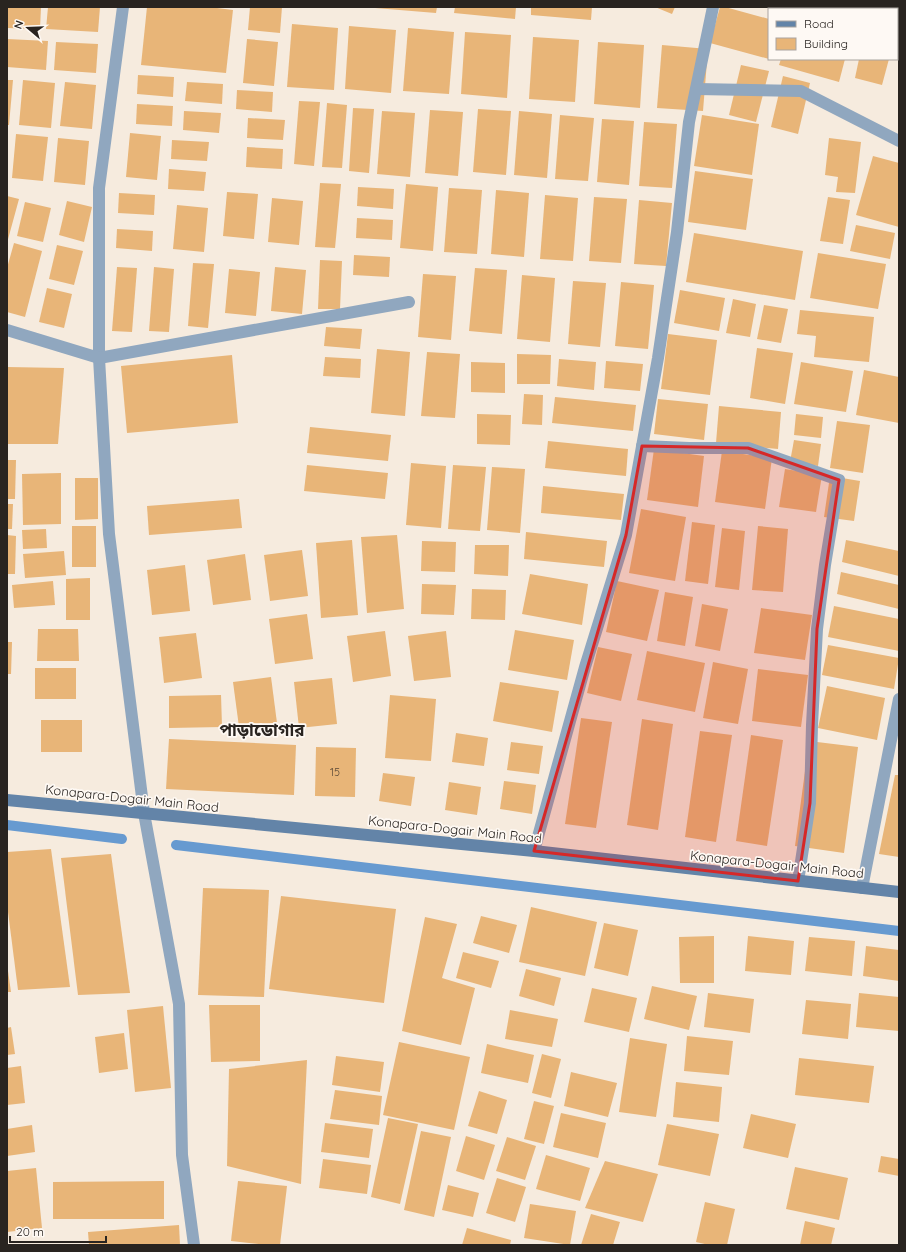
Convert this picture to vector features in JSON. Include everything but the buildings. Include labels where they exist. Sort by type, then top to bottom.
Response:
[{"type":"main road","name":"Konapara-Dogair Main Road","points":[[7,800],[534,851],[899,892]]},
{"type":"street","points":[[123,7],[99,188],[99,358],[109,534],[144,813],[178,1004],[182,1155],[194,1245]]},
{"type":"street","points":[[534,851],[585,667],[626,535],[658,358],[677,232],[689,122],[714,7]]},
{"type":"street","points":[[697,89],[801,91],[899,141]]},
{"type":"street","points":[[7,330],[99,358],[409,302]]},
{"type":"street","points":[[642,446],[748,448],[839,480],[825,565],[817,628],[810,803],[798,881]]},
{"type":"street","points":[[862,888],[899,699]]},
{"type":"highlighted area","points":[[642,446],[748,448],[839,480],[817,629],[810,803],[798,881],[534,851],[626,535]]},
{"type":"waterway","points":[[7,825],[122,839]]},
{"type":"waterway","points":[[176,845],[899,931]]},
{"type":"district","name":"পাড়াডোগার","points":[[262,730]]}]
